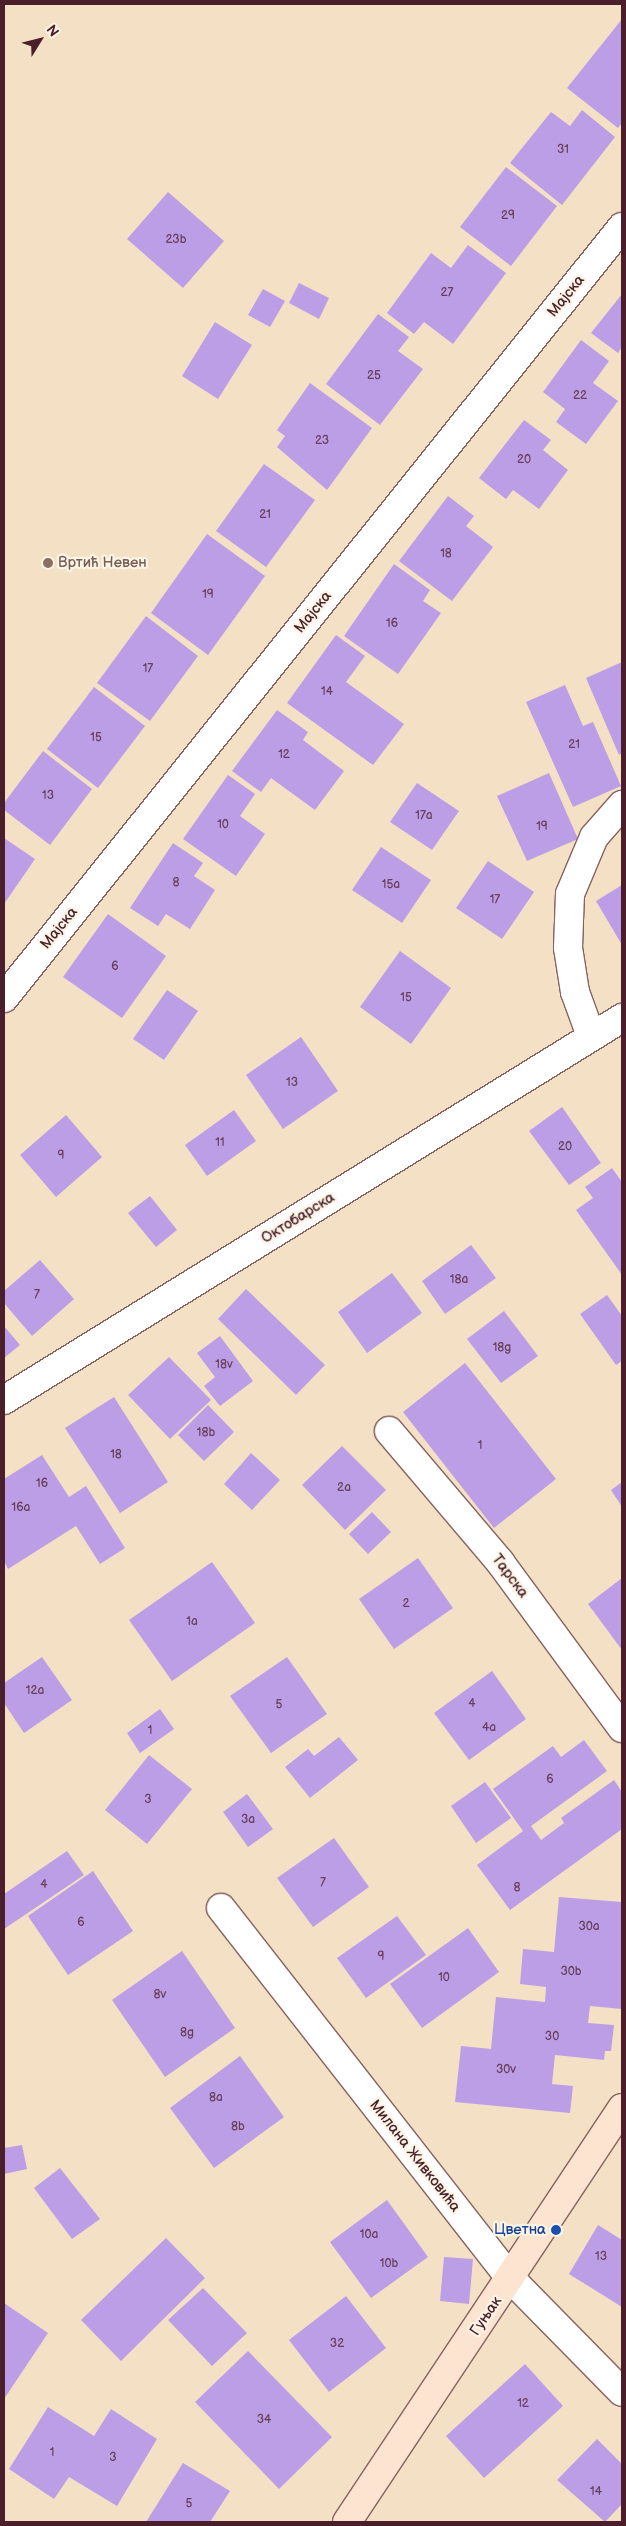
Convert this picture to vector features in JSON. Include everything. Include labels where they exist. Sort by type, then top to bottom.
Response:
[{"type":"street","name":"Мајска","points":[[4,998],[622,227]]},
{"type":"street","points":[[591,1036],[575,992],[568,948],[570,894],[594,837],[622,805]]},
{"type":"street","name":"Октобарска","points":[[4,1400],[622,1018]]},
{"type":"street","name":"Тарска","points":[[390,1431],[500,1562],[622,1728]]},
{"type":"street","name":"Милана Живковића","points":[[221,1908],[511,2278],[622,2392]]},
{"type":"street","name":"Гуњак","points":[[347,2522],[511,2278],[622,2108]]},
{"type":"building","points":[[622,19],[622,123],[618,128],[567,88]]},
{"type":"building","points":[[582,110],[615,137],[562,205],[510,163],[551,112],[570,126]]},
{"type":"building","points":[[506,167],[557,206],[511,266],[460,227]]},
{"type":"building","points":[[168,192],[224,241],[183,288],[127,239]]},
{"type":"building","points":[[468,245],[506,273],[453,344],[424,322],[414,334],[387,313],[431,253],[451,268]]},
{"type":"building","points":[[299,283],[329,298],[319,319],[289,303]]},
{"type":"building","points":[[263,289],[285,301],[270,327],[248,315]]},
{"type":"building","points":[[622,294],[622,347],[618,353],[591,333]]},
{"type":"building","points":[[378,314],[409,337],[398,351],[423,369],[380,425],[326,384]]},
{"type":"building","points":[[215,322],[252,345],[218,399],[182,376]]},
{"type":"building","points":[[581,340],[609,361],[593,383],[618,401],[586,444],[556,422],[565,409],[543,392]]},
{"type":"building","points":[[310,383],[372,428],[327,490],[277,447],[285,436],[277,430]]},
{"type":"building","points":[[524,420],[551,440],[543,450],[568,470],[539,509],[513,490],[506,499],[479,478]]},
{"type":"building","points":[[264,464],[315,500],[266,567],[216,531]]},
{"type":"building","points":[[448,496],[474,516],[466,526],[493,547],[452,601],[399,561]]},
{"type":"building","points":[[207,534],[265,576],[208,655],[151,613]]},
{"type":"building","points":[[394,564],[430,590],[423,601],[441,613],[398,674],[344,636]]},
{"type":"building","points":[[146,616],[198,656],[150,721],[97,683]]},
{"type":"building","points":[[336,635],[365,656],[346,682],[404,724],[373,765],[287,703]]},
{"type":"building","points":[[622,662],[622,753],[619,755],[586,678]]},
{"type":"building","points":[[565,685],[583,726],[593,722],[621,786],[573,807],[526,702]]},
{"type":"building","points":[[94,687],[145,726],[98,788],[47,749]]},
{"type":"building","points":[[277,710],[308,732],[303,740],[344,771],[315,810],[271,778],[261,792],[232,771]]},
{"type":"building","points":[[43,751],[92,789],[50,845],[4,810],[4,803]]},
{"type":"building","points":[[549,773],[578,839],[527,861],[497,796]]},
{"type":"building","points":[[228,775],[255,794],[240,816],[265,834],[236,876],[183,839]]},
{"type":"building","points":[[417,783],[459,811],[432,850],[390,822]]},
{"type":"building","points":[[4,838],[35,859],[4,904]]},
{"type":"building","points":[[173,843],[203,863],[194,876],[215,890],[190,929],[166,914],[158,926],[130,908]]},
{"type":"building","points":[[381,847],[431,880],[402,923],[352,890]]},
{"type":"building","points":[[488,861],[534,892],[502,939],[456,908]]},
{"type":"building","points":[[622,885],[622,945],[596,901]]},
{"type":"building","points":[[108,914],[166,956],[122,1018],[63,977]]},
{"type":"building","points":[[400,951],[451,988],[411,1044],[360,1007]]},
{"type":"building","points":[[167,990],[198,1011],[164,1060],[133,1039]]},
{"type":"building","points":[[301,1037],[338,1091],[283,1129],[246,1075]]},
{"type":"building","points":[[562,1107],[601,1163],[569,1185],[529,1131]]},
{"type":"building","points":[[234,1110],[256,1141],[207,1176],[185,1145]]},
{"type":"building","points":[[66,1115],[102,1157],[56,1197],[20,1155]]},
{"type":"building","points":[[612,1168],[622,1182],[622,1275],[576,1210],[593,1198],[585,1187]]},
{"type":"building","points":[[150,1196],[177,1230],[156,1247],[128,1213]]},
{"type":"building","points":[[471,1245],[496,1278],[445,1314],[422,1281]]},
{"type":"building","points":[[40,1260],[74,1299],[32,1336],[4,1303],[4,1291]]},
{"type":"building","points":[[392,1273],[422,1313],[367,1353],[338,1312]]},
{"type":"building","points":[[246,1289],[325,1365],[296,1395],[218,1319]]},
{"type":"building","points":[[607,1295],[622,1316],[622,1361],[616,1365],[580,1314]]},
{"type":"building","points":[[504,1311],[538,1356],[501,1383],[467,1339]]},
{"type":"building","points":[[4,1326],[20,1345],[4,1358]]},
{"type":"building","points":[[220,1336],[253,1381],[220,1406],[204,1386],[215,1377],[197,1353]]},
{"type":"building","points":[[169,1357],[211,1400],[170,1439],[128,1395]]},
{"type":"building","points":[[465,1363],[556,1479],[494,1528],[403,1412]]},
{"type":"building","points":[[114,1397],[168,1482],[120,1513],[65,1428]]},
{"type":"building","points":[[208,1405],[234,1432],[204,1461],[178,1435]]},
{"type":"building","points":[[342,1446],[386,1490],[345,1530],[302,1485]]},
{"type":"building","points":[[251,1453],[280,1480],[252,1510],[224,1484]]},
{"type":"building","points":[[42,1455],[69,1497],[86,1486],[125,1548],[100,1564],[76,1526],[8,1569],[4,1561],[4,1479]]},
{"type":"building","points":[[622,1482],[622,1507],[611,1490]]},
{"type":"building","points":[[372,1512],[391,1532],[368,1554],[349,1534]]},
{"type":"building","points":[[418,1558],[453,1608],[394,1649],[359,1599]]},
{"type":"building","points":[[212,1562],[255,1623],[172,1681],[129,1620]]},
{"type":"building","points":[[622,1578],[622,1650],[588,1604]]},
{"type":"building","points":[[42,1657],[72,1700],[24,1733],[4,1703],[4,1683]]},
{"type":"building","points":[[287,1657],[327,1714],[271,1753],[230,1696]]},
{"type":"building","points":[[492,1671],[526,1719],[469,1760],[434,1713]]},
{"type":"building","points":[[160,1709],[174,1729],[140,1753],[127,1733]]},
{"type":"building","points":[[339,1737],[358,1760],[310,1798],[285,1767],[308,1749],[314,1756]]},
{"type":"building","points":[[584,1740],[607,1771],[531,1826],[541,1840],[564,1823],[561,1818],[614,1780],[622,1792],[622,1829],[510,1910],[477,1865],[523,1831],[493,1789],[553,1746],[561,1757]]},
{"type":"building","points":[[149,1755],[192,1789],[147,1844],[105,1810]]},
{"type":"building","points":[[485,1782],[511,1818],[476,1843],[451,1806]]},
{"type":"building","points":[[247,1794],[273,1829],[248,1847],[223,1812]]},
{"type":"building","points":[[334,1838],[369,1887],[313,1927],[277,1878]]},
{"type":"building","points":[[67,1851],[84,1875],[4,1929],[4,1894]]},
{"type":"building","points":[[93,1871],[133,1931],[68,1975],[28,1916]]},
{"type":"building","points":[[559,1897],[622,1902],[622,2009],[590,2006],[588,2023],[614,2025],[611,2051],[605,2051],[604,2060],[555,2055],[552,2084],[573,2086],[570,2113],[455,2102],[461,2046],[491,2049],[496,1997],[545,2002],[546,1987],[520,1984],[523,1949],[554,1952]]},
{"type":"building","points":[[397,1916],[426,1955],[366,1998],[337,1958]]},
{"type":"building","points":[[468,1928],[499,1972],[422,2028],[390,1984]]},
{"type":"building","points":[[182,1951],[235,2028],[165,2077],[112,2000]]},
{"type":"building","points":[[240,2056],[284,2117],[214,2168],[170,2108]]},
{"type":"building","points":[[22,2145],[27,2169],[4,2174],[4,2148]]},
{"type":"building","points":[[60,2168],[100,2219],[72,2239],[34,2188]]},
{"type":"building","points":[[387,2200],[428,2257],[371,2298],[330,2242]]},
{"type":"building","points":[[598,2225],[622,2240],[622,2307],[569,2274]]},
{"type":"building","points":[[166,2238],[205,2278],[121,2361],[81,2320]]},
{"type":"building","points":[[444,2257],[473,2259],[469,2304],[440,2301]]},
{"type":"building","points":[[203,2288],[247,2333],[212,2366],[168,2320]]},
{"type":"building","points":[[346,2296],[386,2348],[329,2392],[289,2340]]},
{"type":"building","points":[[4,2303],[48,2333],[4,2399]]},
{"type":"building","points":[[248,2351],[332,2437],[279,2489],[195,2402]]},
{"type":"building","points":[[525,2364],[563,2406],[484,2478],[446,2436]]},
{"type":"building","points":[[48,2407],[94,2436],[111,2409],[157,2439],[117,2506],[69,2477],[54,2499],[9,2469]]},
{"type":"building","points":[[597,2439],[622,2464],[622,2504],[605,2522],[557,2480]]},
{"type":"building","points":[[183,2463],[230,2491],[210,2522],[146,2522]]},
{"type":"place","name":"Вртић Невен","points":[[48,563]]},
{"type":"place","name":"Цветна","points":[[556,2230]]}]
